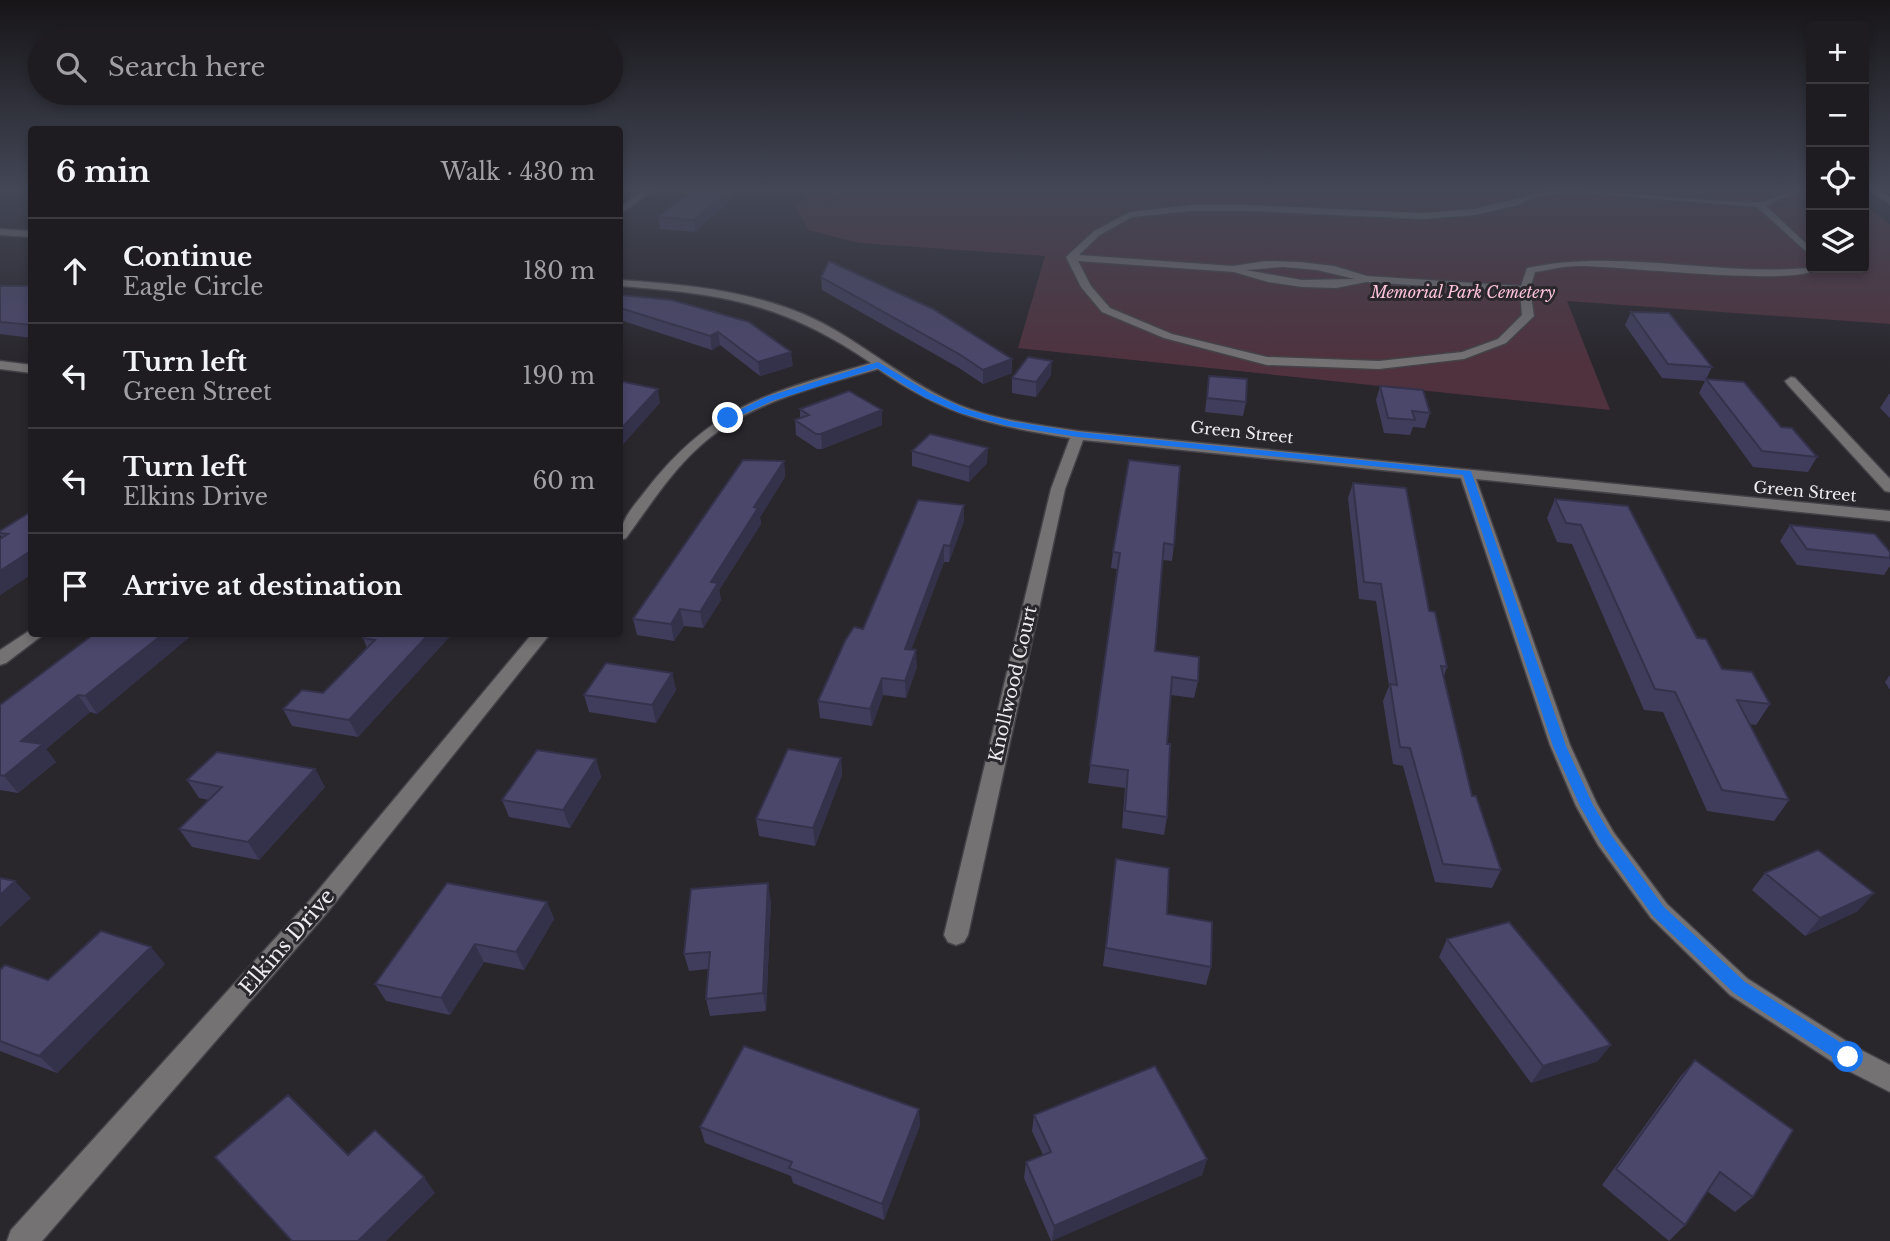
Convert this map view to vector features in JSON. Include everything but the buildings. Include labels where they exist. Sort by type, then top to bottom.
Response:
[{"type":"street","points":[[1071,257],[1081,248]]},
{"type":"street","points":[[1071,257],[1233,269],[1254,276],[1318,284],[1353,283],[1366,279]]},
{"type":"street","points":[[1071,257],[1086,286],[1106,310],[1168,336],[1268,361],[1379,365],[1464,355],[1502,341],[1528,316],[1525,289],[1531,270],[1577,263],[1773,274],[1806,271]]},
{"type":"street","points":[[1233,269],[1252,265],[1292,265],[1349,272],[1366,279],[1525,289]]},
{"type":"street","name":"Green Street","points":[[623,283],[735,297],[784,310],[831,332],[927,395],[963,411],[1008,424],[1078,435],[1890,516]]},
{"type":"street","points":[[0,365],[28,368]]},
{"type":"street","points":[[623,531],[695,443],[728,418],[769,399],[878,365]]},
{"type":"street","points":[[1791,382],[1890,488]]},
{"type":"street","name":"Knollwood Court","points":[[956,935],[1058,489],[1078,435]]},
{"type":"street","points":[[1467,473],[1560,746],[1587,806],[1606,839],[1659,911],[1740,988],[1848,1057],[1890,1079]]},
{"type":"street","points":[[0,659],[31,637]]},
{"type":"street","name":"Elkins Drive","points":[[22,1241],[318,907],[539,637]]},
{"type":"green space","name":"Memorial Park Cemetery","points":[[929,248],[1806,248],[1806,273],[1869,273],[1869,248],[1890,248],[1890,324],[1567,301],[1610,410],[1018,348],[1045,256]]},
{"type":"route","points":[[728,418],[769,399],[878,365],[927,395],[963,411],[1008,424],[1078,435],[1467,473],[1560,746],[1587,806],[1606,839],[1659,911],[1740,988],[1848,1057]]}]
